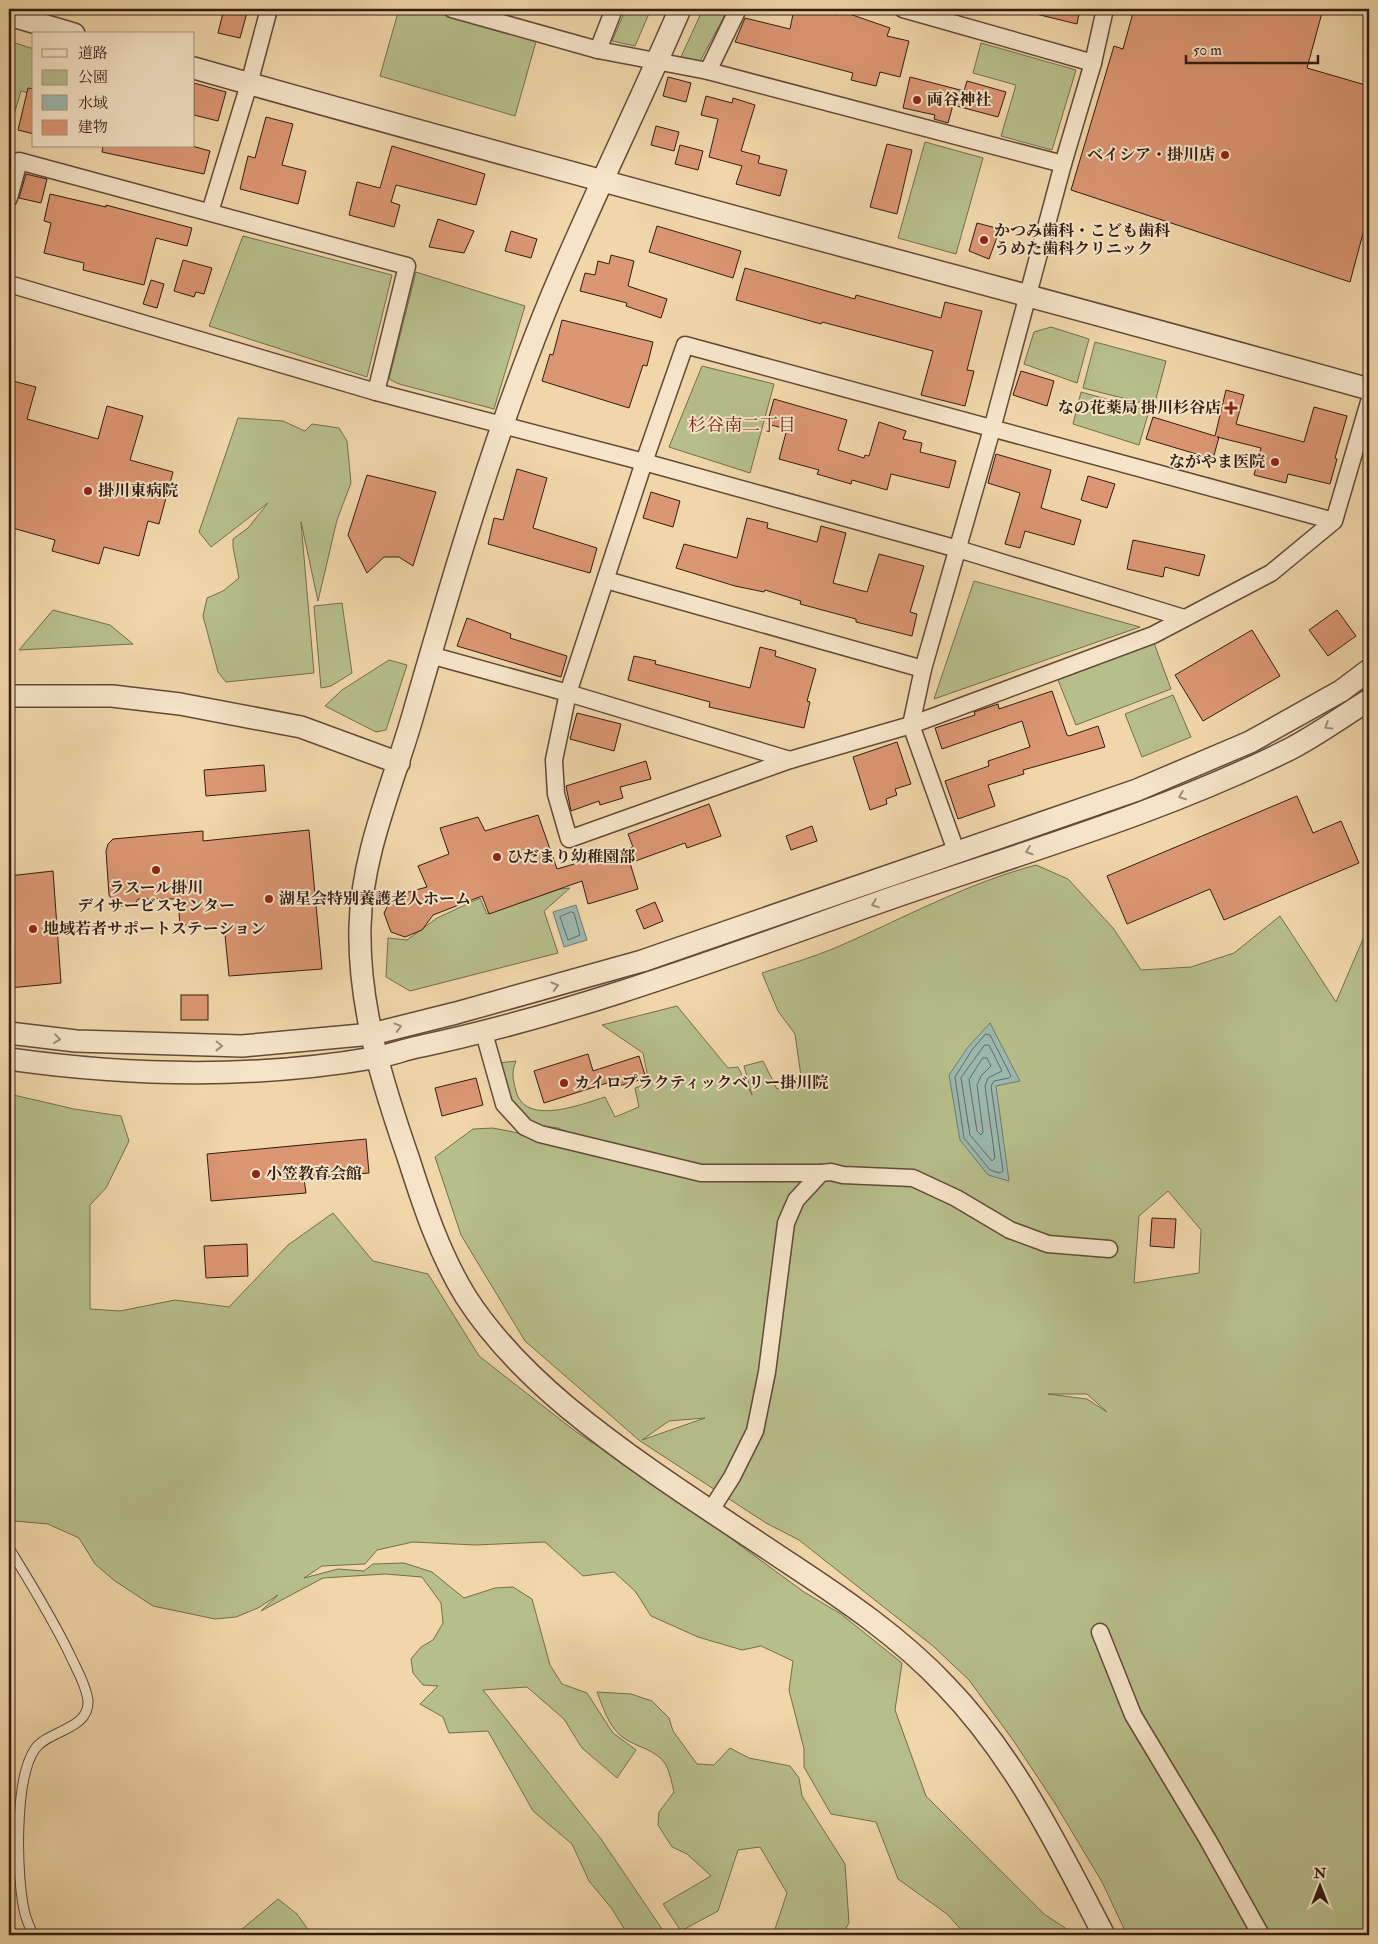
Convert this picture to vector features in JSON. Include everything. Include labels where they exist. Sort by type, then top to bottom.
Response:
[{"type":"street","points":[[210,212],[250,84],[269,9]]},
{"type":"street","points":[[452,9],[598,50],[708,71],[1063,164]]},
{"type":"street","points":[[598,50],[614,9]]},
{"type":"street","points":[[680,9],[601,181],[548,305],[503,425],[430,655],[399,763],[379,820],[365,876],[361,918],[364,993],[377,1058],[396,1123],[439,1244],[465,1296],[492,1334],[525,1369],[566,1406],[625,1452],[828,1589],[890,1635],[944,1684],[999,1750],[1043,1816],[1104,1935]]},
{"type":"street","points":[[708,71],[738,9]]},
{"type":"street","points":[[903,9],[1093,62]]},
{"type":"street","points":[[956,851],[911,725],[923,669],[992,429],[1063,164],[1093,62],[1105,9]]},
{"type":"street","points":[[9,15],[67,32]]},
{"type":"street","points":[[195,68],[601,181],[1029,294],[1369,389]]},
{"type":"street","points":[[9,198],[19,161],[407,266],[376,392]]},
{"type":"street","points":[[9,284],[376,392],[644,462],[958,549],[1184,618]]},
{"type":"street","points":[[1334,521],[686,345],[644,462],[568,693],[554,760],[556,794],[569,839],[790,760],[911,725],[1153,635],[1271,573],[1334,521],[1369,402]]},
{"type":"street","points":[[606,580],[923,669]]},
{"type":"street","points":[[430,655],[568,693],[790,760]]},
{"type":"street","points":[[9,1033],[76,1041],[242,1046],[372,1034],[557,986],[642,961],[1137,790],[1250,742],[1341,691],[1369,670]]},
{"type":"street","points":[[9,696],[112,696],[180,704],[301,728],[399,763]]},
{"type":"street","points":[[9,1059],[74,1068],[152,1074],[247,1072],[377,1058],[404,1049],[484,1032],[621,993],[1150,808],[1203,788],[1292,748],[1369,700]]},
{"type":"street","points":[[484,1032],[504,1104],[525,1127],[540,1134],[701,1173],[831,1172],[844,1175],[913,1178],[956,1198],[1010,1230],[1048,1244],[1109,1249]]},
{"type":"street","points":[[9,1055],[33,1063]]},
{"type":"street","points":[[710,1510],[732,1477],[755,1431],[767,1372],[786,1223],[796,1200],[821,1173]]},
{"type":"street","points":[[1100,1632],[1133,1714],[1208,1840],[1260,1935]]},
{"type":"lane","points":[[9,1548],[56,1624],[81,1677],[88,1700],[86,1714],[79,1721],[35,1748],[29,1762],[22,1791],[18,1865],[25,1914],[33,1935]]},
{"type":"green space","points":[[399,9],[427,9],[537,38],[515,116],[380,76]]},
{"type":"green space","points":[[626,9],[651,9],[635,46],[612,41]]},
{"type":"green space","points":[[703,9],[728,9],[696,69],[680,59]]},
{"type":"green space","points":[[9,41],[32,48],[32,94],[21,91],[9,131]]},
{"type":"green space","points":[[981,43],[1076,70],[1052,150],[1001,136],[1016,85],[973,73]]},
{"type":"green space","points":[[925,142],[983,158],[956,254],[898,238]]},
{"type":"green space","points":[[243,236],[392,275],[367,377],[209,326]]},
{"type":"green space","points":[[416,272],[525,306],[494,409],[399,384],[389,379]]},
{"type":"green space","points":[[1051,327],[1089,339],[1077,383],[1024,364],[1034,332]]},
{"type":"green space","points":[[1095,342],[1166,361],[1154,406],[1083,388]]},
{"type":"green space","points":[[702,366],[774,384],[750,473],[669,447]]},
{"type":"green space","points":[[1081,392],[1149,411],[1139,445],[1073,424]]},
{"type":"green space","points":[[238,418],[283,421],[305,431],[312,424],[339,428],[347,441],[351,483],[337,520],[318,601],[301,522],[314,673],[226,682],[218,672],[203,616],[207,598],[223,591],[239,578],[233,539],[248,528],[268,503],[211,547],[199,532]]},
{"type":"green space","points":[[974,581],[1140,627],[934,699]]},
{"type":"green space","points":[[342,603],[352,673],[331,686],[321,688],[314,606]]},
{"type":"green space","points":[[53,610],[110,625],[133,644],[19,650]]},
{"type":"green space","points":[[1154,643],[1171,689],[1076,725],[1058,680]]},
{"type":"green space","points":[[389,660],[407,665],[386,730],[376,732],[325,706],[342,690]]},
{"type":"green space","points":[[1173,695],[1191,737],[1142,757],[1125,714]]},
{"type":"green space","points":[[1036,865],[1068,879],[1113,928],[1141,970],[1191,967],[1234,953],[1280,916],[1336,1002],[1369,925],[1369,1935],[1127,1935],[1102,1882],[1056,1805],[1013,1740],[969,1680],[933,1646],[799,1540],[766,1523],[640,1441],[525,1341],[461,1235],[435,1157],[473,1129],[493,1128],[615,1152],[558,1128],[534,1125],[514,1115],[499,1063],[516,1061],[513,1076],[516,1091],[521,1102],[530,1108],[542,1111],[569,1108],[605,1097],[615,1117],[639,1107],[635,1088],[649,1083],[643,1053],[602,1025],[677,1006],[728,1068],[738,1067],[752,1095],[744,1066],[763,1061],[777,1089],[801,1076],[795,1034],[778,1011],[762,973],[835,948],[959,892]],"holes":[[[1168,1191],[1201,1230],[1199,1273],[1134,1283],[1139,1216]],[[1048,1394],[1087,1394],[1107,1412],[1087,1399]],[[705,1418],[642,1440],[669,1421]]]},
{"type":"green space","points":[[570,888],[544,911],[558,953],[410,991],[386,977],[388,938],[407,940],[437,918],[480,898],[487,914],[560,889]]},
{"type":"green space","points":[[9,1094],[74,1109],[121,1116],[129,1141],[106,1188],[90,1205],[90,1309],[120,1311],[175,1300],[229,1307],[288,1245],[333,1213],[373,1261],[428,1274],[479,1356],[575,1431],[677,1499],[804,1592],[841,1614],[902,1663],[895,1710],[926,1796],[1044,1914],[1076,1935],[966,1935],[947,1914],[898,1879],[876,1822],[831,1814],[804,1767],[804,1749],[789,1690],[793,1661],[761,1646],[742,1650],[698,1637],[651,1616],[635,1591],[614,1572],[583,1576],[545,1542],[475,1545],[413,1542],[377,1550],[365,1564],[322,1566],[304,1578],[338,1569],[364,1571],[373,1564],[404,1563],[432,1572],[464,1598],[495,1588],[513,1587],[532,1599],[550,1665],[562,1684],[587,1693],[613,1733],[636,1750],[617,1778],[582,1748],[564,1719],[527,1687],[483,1690],[601,1839],[666,1935],[628,1935],[612,1909],[589,1881],[572,1844],[533,1811],[488,1731],[449,1733],[443,1717],[420,1704],[438,1686],[423,1685],[413,1673],[411,1659],[421,1647],[433,1640],[443,1623],[441,1603],[422,1577],[385,1574],[323,1578],[261,1611],[278,1595],[258,1608],[236,1617],[215,1619],[153,1606],[115,1581],[95,1564],[79,1538],[48,1524],[15,1521],[9,1529]]},
{"type":"green space","points":[[597,1692],[631,1694],[652,1701],[669,1718],[673,1731],[697,1764],[714,1765],[730,1748],[749,1758],[790,1766],[799,1778],[802,1796],[845,1864],[849,1923],[842,1935],[773,1935],[787,1893],[760,1847],[738,1850],[718,1911],[681,1931],[663,1904],[711,1876],[687,1854],[672,1847],[658,1825],[659,1812],[674,1792],[666,1765],[657,1755],[626,1740],[616,1732],[606,1715]]},
{"type":"green space","points":[[278,1899],[297,1914],[312,1935],[235,1935]]},
{"type":"water","points":[[576,905],[587,940],[564,947],[553,912]]},
{"type":"water","points":[[990,1023],[1020,1081],[996,1086],[1009,1181],[988,1175],[960,1140],[949,1075],[968,1047]]},
{"type":"building","points":[[224,9],[248,9],[240,38],[218,33]]},
{"type":"building","points":[[794,9],[810,9],[836,15],[838,10],[890,28],[887,36],[909,41],[900,77],[880,72],[876,86],[851,80],[853,73],[735,42],[745,18],[790,29]]},
{"type":"building","points":[[1037,9],[1080,9],[1077,24],[1036,14]]},
{"type":"building","name":"ベイシア・掛川店","points":[[1134,9],[1323,9],[1307,68],[1369,86],[1369,211],[1350,282],[1071,190],[1114,46],[1123,49]]},
{"type":"building","points":[[668,77],[691,83],[686,102],[663,96]]},
{"type":"building","points":[[910,77],[964,91],[967,81],[1006,92],[998,117],[953,105],[948,123],[934,119],[935,115],[903,108]]},
{"type":"building","points":[[195,83],[226,92],[218,121],[195,115]]},
{"type":"building","points":[[28,88],[32,89],[32,134],[18,130]]},
{"type":"building","points":[[706,96],[732,103],[733,98],[755,105],[741,151],[760,156],[758,163],[787,170],[780,196],[736,184],[742,166],[709,157],[718,119],[701,115]]},
{"type":"building","points":[[266,117],[293,124],[282,165],[306,171],[298,204],[240,189],[248,156],[255,158]]},
{"type":"building","points":[[656,126],[679,132],[674,151],[651,145]]},
{"type":"building","points":[[887,144],[912,150],[897,214],[870,207]]},
{"type":"building","points":[[680,145],[703,151],[698,170],[675,164]]},
{"type":"building","points":[[392,146],[485,174],[476,205],[396,185],[391,202],[400,205],[394,227],[349,215],[357,182],[380,188]]},
{"type":"building","points":[[195,147],[210,151],[204,174],[102,152],[103,148]]},
{"type":"building","points":[[26,174],[47,179],[41,203],[19,198]]},
{"type":"building","points":[[50,194],[106,207],[106,205],[192,228],[187,246],[156,238],[144,285],[83,270],[84,263],[44,253],[51,223],[44,221]]},
{"type":"building","points":[[438,219],[474,231],[464,253],[429,247]]},
{"type":"building","name":"かつみ歯科・こども歯科 うめた歯科クリニック","points":[[977,223],[1000,229],[989,259],[969,251]]},
{"type":"building","points":[[657,226],[741,251],[733,278],[649,252]]},
{"type":"building","points":[[511,231],[537,239],[531,258],[505,251]]},
{"type":"building","points":[[611,255],[634,261],[628,286],[667,299],[661,318],[626,306],[627,303],[580,291],[585,273],[595,275],[598,261],[609,264]]},
{"type":"building","points":[[183,260],[212,268],[204,294],[196,292],[194,297],[174,291]]},
{"type":"building","points":[[745,268],[855,299],[856,295],[941,318],[945,302],[982,311],[967,370],[974,371],[965,406],[921,395],[933,351],[822,322],[821,324],[736,300]]},
{"type":"building","points":[[151,280],[164,284],[157,308],[143,304]]},
{"type":"building","points":[[562,320],[653,342],[647,366],[643,365],[629,408],[542,381],[550,354],[553,355]]},
{"type":"building","points":[[1021,371],[1054,381],[1047,406],[1013,395]]},
{"type":"building","name":"掛川東病院","points":[[9,380],[36,387],[27,419],[98,439],[107,406],[143,416],[130,460],[173,472],[159,524],[148,521],[139,556],[104,547],[99,564],[52,551],[55,540],[9,527]]},
{"type":"building","points":[[1226,390],[1244,395],[1236,424],[1304,442],[1314,407],[1347,416],[1330,484],[1288,474],[1286,483],[1254,475],[1261,448],[1219,437],[1213,459],[1146,439],[1153,417],[1215,436]]},
{"type":"building","points":[[774,399],[847,420],[838,450],[864,458],[865,455],[869,456],[879,422],[906,431],[903,439],[922,443],[920,452],[956,461],[949,488],[891,474],[887,490],[852,480],[851,484],[817,474],[819,470],[779,459],[787,429],[767,424]]},
{"type":"building","points":[[996,454],[1051,470],[1041,508],[1081,520],[1074,545],[1025,531],[1020,548],[1005,544],[1020,493],[988,483]]},
{"type":"building","points":[[517,469],[547,478],[533,528],[597,548],[590,573],[488,544],[494,518],[503,520]]},
{"type":"building","points":[[367,475],[436,492],[413,566],[399,557],[384,557],[367,573],[348,535]]},
{"type":"building","points":[[1088,476],[1115,484],[1107,508],[1081,500]]},
{"type":"building","points":[[651,492],[680,501],[673,527],[643,518]]},
{"type":"building","points":[[747,518],[768,523],[767,528],[817,542],[821,526],[846,533],[833,583],[867,592],[879,554],[924,566],[910,612],[917,614],[912,636],[856,622],[856,619],[800,604],[801,601],[765,590],[764,592],[735,586],[676,568],[684,544],[737,558]]},
{"type":"building","points":[[1133,540],[1205,555],[1199,576],[1165,567],[1163,577],[1127,569]]},
{"type":"building","points":[[1337,610],[1356,636],[1328,656],[1309,630]]},
{"type":"building","points":[[467,618],[511,634],[510,638],[567,656],[561,677],[457,646]]},
{"type":"building","points":[[1252,630],[1280,676],[1203,721],[1175,675]]},
{"type":"building","points":[[760,647],[776,651],[775,656],[816,669],[807,701],[810,702],[804,728],[709,707],[710,702],[628,680],[634,656],[656,661],[655,664],[750,688]]},
{"type":"building","points":[[1052,691],[1067,735],[1069,736],[1098,726],[1105,747],[1023,770],[1024,774],[988,785],[995,806],[958,819],[945,781],[989,766],[988,761],[1030,747],[1022,721],[942,749],[935,728],[975,715],[974,712],[998,704],[999,709]]},
{"type":"building","points":[[577,713],[621,724],[614,751],[570,739]]},
{"type":"building","points":[[897,742],[911,784],[895,789],[897,795],[886,799],[887,804],[870,810],[853,757]]},
{"type":"building","points":[[646,761],[651,779],[620,787],[623,798],[600,805],[599,801],[571,811],[566,786]]},
{"type":"building","points":[[264,765],[266,791],[206,796],[204,770]]},
{"type":"building","points":[[1297,796],[1313,833],[1341,821],[1359,863],[1224,920],[1210,889],[1127,924],[1107,876]]},
{"type":"building","points":[[709,804],[721,836],[687,848],[685,843],[630,863],[638,889],[588,904],[582,881],[489,914],[482,896],[433,915],[422,930],[405,937],[391,932],[384,913],[393,896],[427,887],[418,866],[449,854],[440,828],[478,817],[485,831],[538,815],[557,869],[633,847],[628,834]]},
{"type":"building","points":[[812,826],[817,841],[791,850],[786,836]]},
{"type":"building","points":[[309,830],[322,969],[229,976],[224,925],[188,929],[187,925],[180,925],[178,899],[138,899],[135,904],[121,906],[114,903],[109,895],[106,851],[108,844],[113,839],[203,831],[203,841]]},
{"type":"building","name":"地域若者サポートステーション","points":[[53,871],[61,983],[9,988],[9,876]]},
{"type":"building","points":[[655,902],[663,921],[644,929],[636,910]]},
{"type":"building","points":[[181,995],[208,995],[208,1020],[181,1020]]},
{"type":"building","points":[[588,1054],[593,1071],[639,1056],[646,1078],[612,1088],[610,1082],[544,1103],[534,1071]]},
{"type":"building","points":[[476,1078],[483,1105],[442,1116],[435,1088]]},
{"type":"building","name":"小笠教育会館","points":[[366,1139],[369,1173],[304,1179],[306,1193],[211,1201],[207,1154]]},
{"type":"building","points":[[1152,1218],[1176,1219],[1174,1248],[1150,1246]]},
{"type":"building","points":[[247,1244],[248,1276],[206,1278],[204,1246]]},
{"type":"place","name":"両谷神社","points":[[917,100]]},
{"type":"place","name":"ベイシア・掛川店","points":[[1225,155]]},
{"type":"place","name":"かつみ歯科・こども歯科 うめた歯科クリニック","points":[[984,240]]},
{"type":"place","name":"なの花薬局 掛川杉谷店","points":[[1231,408]]},
{"type":"place","name":"ながやま医院","points":[[1275,462]]},
{"type":"place","name":"掛川東病院","points":[[88,491]]},
{"type":"place","name":"ひだまり幼稚園部","points":[[497,857]]},
{"type":"place","name":"ラスール掛川 デイサービスセンター","points":[[156,870]]},
{"type":"place","name":"湖星会特別養護老人ホーム","points":[[269,899]]},
{"type":"place","name":"地域若者サポートステーション","points":[[33,929]]},
{"type":"place","name":"カイロプラクティックベリー掛川院","points":[[564,1083]]},
{"type":"place","name":"小笠教育会館","points":[[256,1174]]},
{"type":"district","name":"杉谷南二丁目","points":[[742,425]]}]
